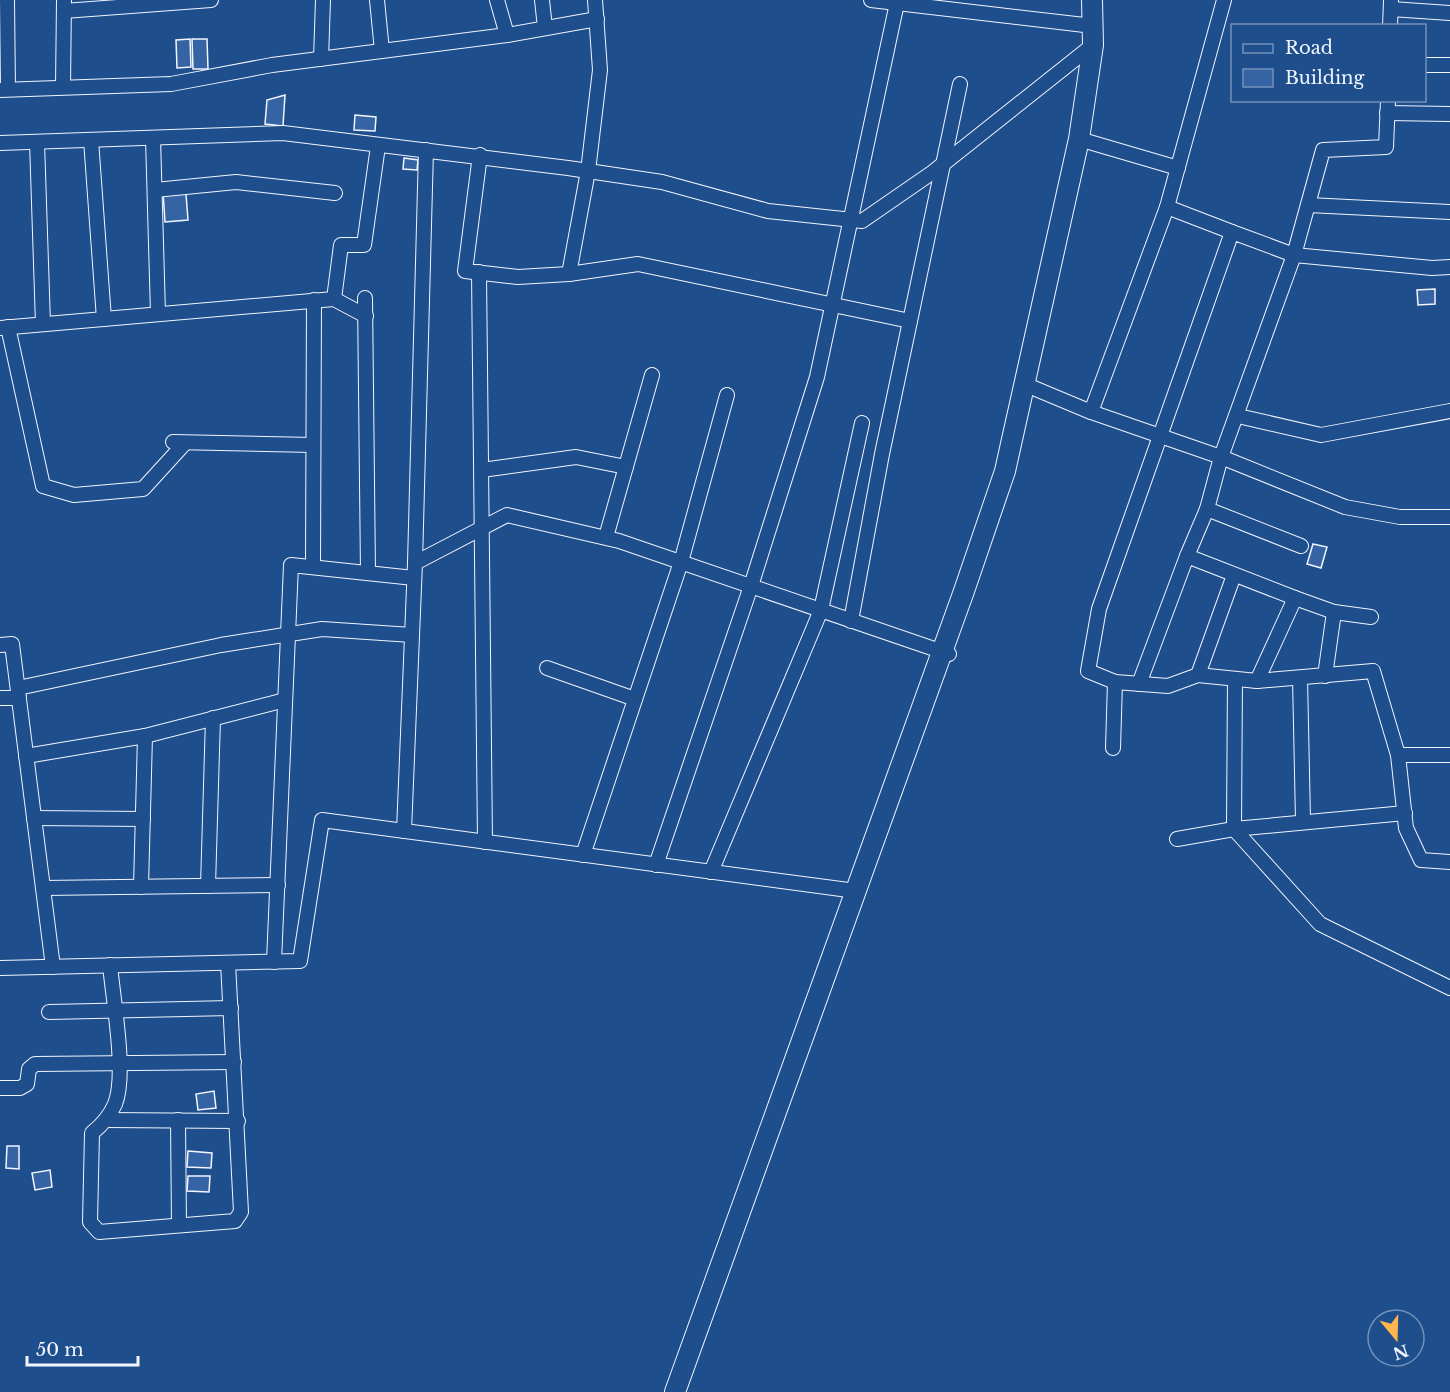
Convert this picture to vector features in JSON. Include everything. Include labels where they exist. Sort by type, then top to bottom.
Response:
[{"type":"street","points":[[7,0],[4,90],[171,84],[321,59],[507,35],[597,20]]},
{"type":"street","points":[[63,87],[64,5],[211,0]]},
{"type":"street","points":[[321,59],[323,0]]},
{"type":"street","points":[[377,0],[382,51]]},
{"type":"street","points":[[497,0],[507,35]]},
{"type":"street","points":[[542,0],[545,28]]},
{"type":"street","points":[[570,274],[588,171],[600,70],[595,0]]},
{"type":"street","points":[[871,0],[1093,35]]},
{"type":"street","points":[[675,1392],[856,891],[946,653],[1005,471],[1079,139],[1093,35],[1092,0]]},
{"type":"street","points":[[1091,412],[1167,207],[1224,0]]},
{"type":"street","points":[[656,865],[751,586],[817,377],[897,3]]},
{"type":"street","points":[[1390,24],[1391,5],[1449,9]]},
{"type":"street","points":[[0,143],[283,133],[378,146],[480,155],[662,182],[768,211],[862,221],[943,164],[1093,35]]},
{"type":"street","points":[[1426,64],[1450,65]]},
{"type":"street","points":[[851,621],[910,321],[960,84]]},
{"type":"street","points":[[1139,684],[1207,509],[1221,457],[1238,416],[1294,255],[1323,150],[1386,147],[1388,107],[1450,114]]},
{"type":"street","points":[[153,138],[158,314]]},
{"type":"street","points":[[1079,139],[1178,168]]},
{"type":"street","points":[[92,140],[104,319]]},
{"type":"street","points":[[37,142],[43,324]]},
{"type":"street","points":[[334,299],[341,245],[364,245],[378,146]]},
{"type":"street","points":[[404,831],[415,563],[426,150]]},
{"type":"street","points":[[480,155],[465,271],[518,277],[570,274],[638,264],[910,321]]},
{"type":"street","points":[[155,190],[237,182],[335,193]]},
{"type":"street","points":[[1308,205],[1450,212]]},
{"type":"street","points":[[1167,207],[1294,255],[1432,268],[1450,267]]},
{"type":"street","points":[[1232,232],[1099,609],[1088,671],[1115,682],[1168,686],[1198,675],[1257,681],[1373,671],[1398,755],[1406,828],[1420,860],[1450,862]]},
{"type":"street","points":[[479,272],[485,842]]},
{"type":"street","points":[[365,298],[368,573]]},
{"type":"street","points":[[313,445],[179,443],[143,489],[74,495],[43,486],[4,327],[334,299],[366,316]]},
{"type":"street","points":[[313,567],[314,300]]},
{"type":"street","points":[[606,537],[652,375]]},
{"type":"street","points":[[1024,384],[1091,412],[1161,434],[1345,507],[1400,517],[1450,517]]},
{"type":"street","points":[[583,855],[681,562],[727,395]]},
{"type":"street","points":[[1238,416],[1321,435],[1450,411]]},
{"type":"street","points":[[711,872],[821,610],[862,423]]},
{"type":"street","points":[[482,470],[576,457],[626,467]]},
{"type":"street","points":[[1207,509],[1301,546]]},
{"type":"street","points":[[415,563],[507,515],[606,537],[946,653]]},
{"type":"street","points":[[1187,556],[1334,612],[1371,618]]},
{"type":"street","points":[[274,962],[291,565],[414,578]]},
{"type":"street","points":[[1198,675],[1234,575]]},
{"type":"street","points":[[1257,681],[1295,598]]},
{"type":"street","points":[[1325,676],[1334,612]]},
{"type":"street","points":[[0,698],[221,645],[322,629],[412,635]]},
{"type":"street","points":[[0,645],[12,644],[53,967]]},
{"type":"street","points":[[547,668],[635,699]]},
{"type":"street","points":[[1299,678],[1303,820]]},
{"type":"street","points":[[1235,679],[1234,829],[1320,924],[1450,988]]},
{"type":"street","points":[[1113,748],[1115,682]]},
{"type":"street","points":[[26,756],[145,736],[285,700]]},
{"type":"street","points":[[208,886],[213,718]]},
{"type":"street","points":[[141,887],[145,736]]},
{"type":"street","points":[[1398,755],[1450,755]]},
{"type":"street","points":[[1178,838],[1303,820],[1405,813]]},
{"type":"street","points":[[34,818],[143,819]]},
{"type":"street","points":[[0,968],[300,961],[322,820],[856,891]]},
{"type":"street","points":[[43,888],[278,885]]},
{"type":"street","points":[[110,965],[120,1084],[115,1104],[106,1120],[92,1132],[90,1222],[99,1232],[235,1221],[241,1212],[228,963]]},
{"type":"street","points":[[49,1012],[231,1008]]},
{"type":"street","points":[[0,1088],[20,1088],[27,1084],[29,1069],[35,1064],[234,1062]]},
{"type":"street","points":[[178,1119],[179,1225]]},
{"type":"street","points":[[106,1120],[238,1121]]},
{"type":"building","points":[[190,39],[191,67],[177,68],[176,40]]},
{"type":"building","points":[[192,39],[207,39],[208,69],[193,69]]},
{"type":"building","points":[[285,95],[283,126],[265,124],[267,100]]},
{"type":"building","points":[[355,115],[376,117],[375,131],[354,130]]},
{"type":"building","points":[[404,158],[418,160],[417,170],[403,169]]},
{"type":"building","points":[[163,192],[186,194],[188,220],[165,222]]},
{"type":"building","points":[[1435,289],[1435,304],[1418,305],[1417,290]]},
{"type":"building","points":[[1313,544],[1327,547],[1321,568],[1307,564]]},
{"type":"building","points":[[214,1091],[216,1108],[198,1110],[196,1094]]},
{"type":"building","points":[[7,1146],[19,1146],[19,1169],[6,1168]]},
{"type":"building","points":[[188,1151],[212,1153],[211,1168],[187,1167]]},
{"type":"building","points":[[50,1170],[52,1187],[35,1190],[32,1173]]},
{"type":"building","points":[[188,1176],[210,1176],[209,1192],[187,1191]]}]
